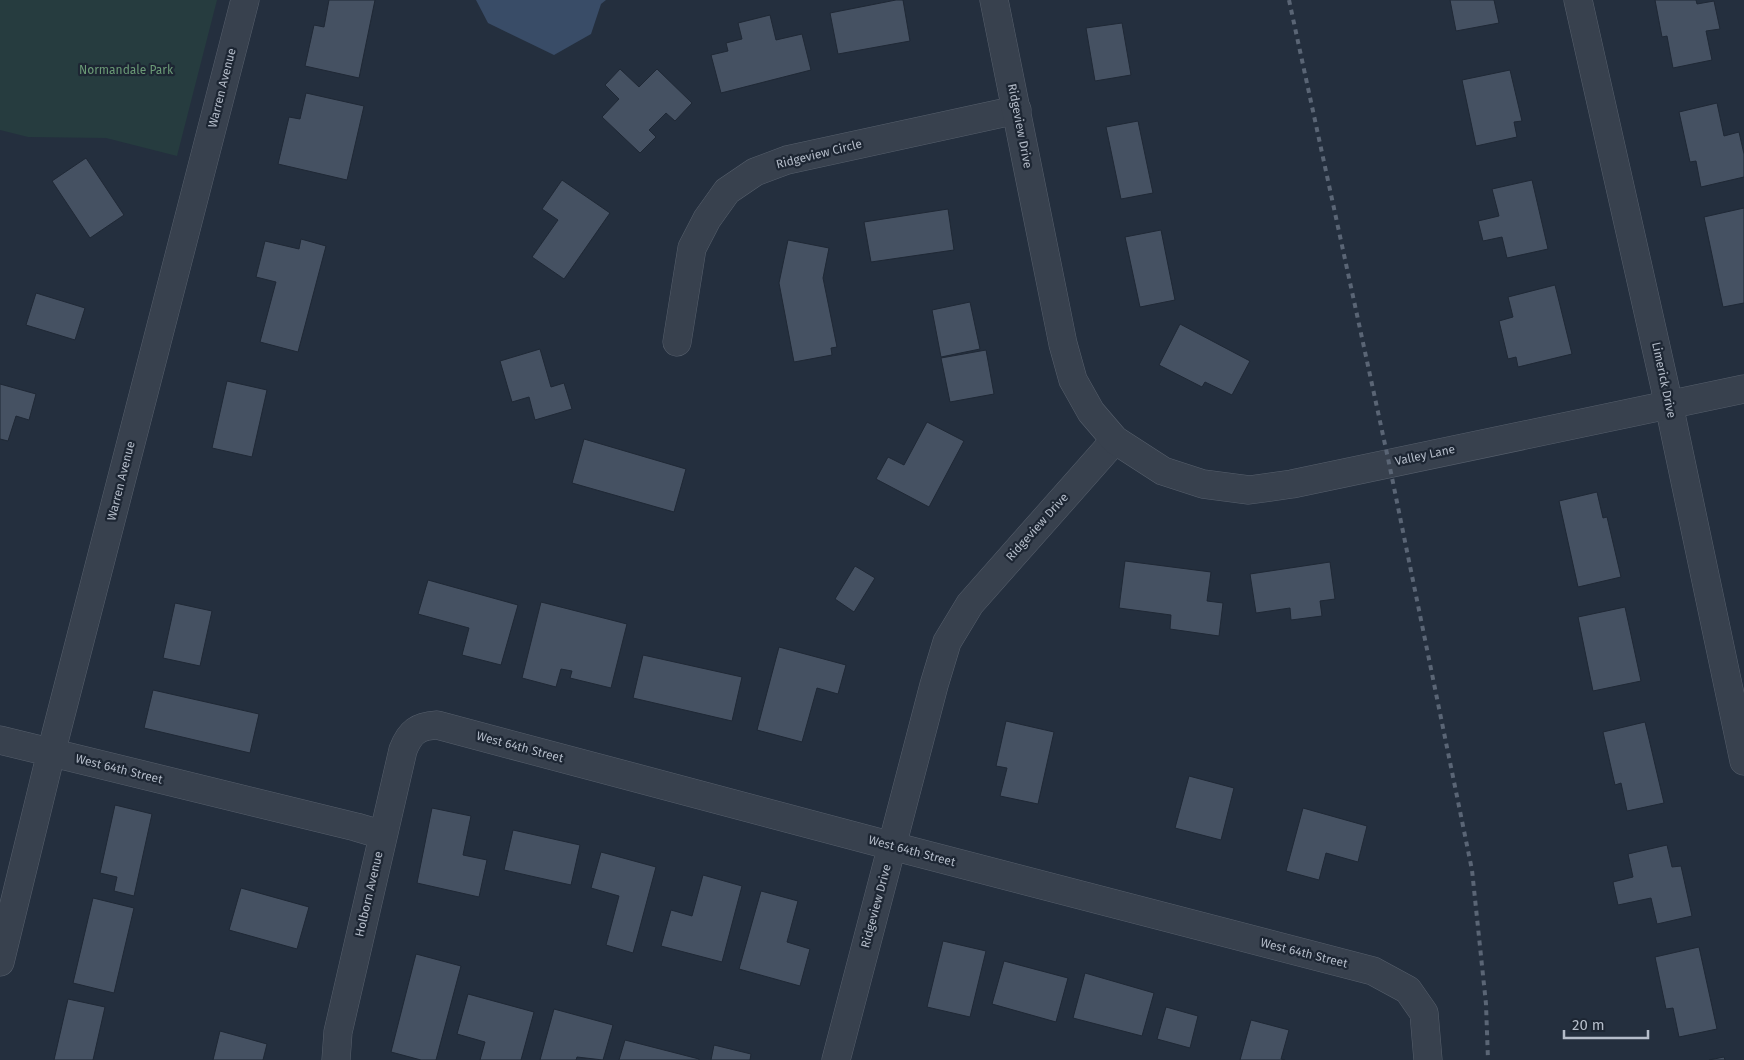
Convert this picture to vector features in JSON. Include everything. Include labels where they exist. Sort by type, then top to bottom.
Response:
[{"type":"street","name":"Warren Avenue","points":[[0,962],[51,753],[245,0]]},
{"type":"street","name":"Ridgeview Drive","points":[[836,1060],[948,642],[970,604],[1115,440],[1091,412],[1073,380],[1063,344],[994,0]]},
{"type":"street","name":"Limerick Drive","points":[[1578,0],[1670,405],[1744,761]]},
{"type":"street","name":"Ridgeview Circle","points":[[677,342],[692,248],[707,219],[727,191],[755,172],[787,160],[1017,110]]},
{"type":"street","name":"Valley Lane","points":[[1115,440],[1162,470],[1203,484],[1249,490],[1292,484],[1744,389]]},
{"type":"street","name":"West 64th Street","points":[[413,732],[425,726],[437,725],[1373,971],[1408,990],[1424,1013],[1428,1060]]},
{"type":"street","name":"Holborn Avenue","points":[[336,1060],[338,1032],[383,835],[403,750],[413,732]]},
{"type":"street","name":"West 64th Street","points":[[0,740],[347,824],[383,835]]},
{"type":"green space","name":"Normandale Park","points":[[0,0],[217,0],[177,156],[106,138],[28,137],[0,130]]},
{"type":"water","points":[[476,0],[606,0],[601,4],[591,34],[554,55],[488,23]]},
{"type":"building","points":[[329,0],[375,0],[359,78],[305,66],[314,25],[324,27]]},
{"type":"building","points":[[903,0],[910,41],[838,54],[830,13]]},
{"type":"building","points":[[1450,0],[1494,0],[1499,23],[1456,31]]},
{"type":"building","points":[[1655,0],[1696,0],[1697,4],[1714,1],[1720,29],[1706,31],[1712,60],[1673,68],[1667,36],[1662,37]]},
{"type":"building","points":[[770,15],[776,40],[802,34],[811,70],[721,93],[711,55],[728,51],[726,43],[742,39],[738,23]]},
{"type":"building","points":[[1122,23],[1131,75],[1095,81],[1086,28]]},
{"type":"building","points":[[620,69],[639,87],[657,69],[692,103],[675,121],[666,113],[649,130],[656,137],[640,153],[602,117],[619,99],[605,85]]},
{"type":"building","points":[[1510,70],[1522,121],[1514,122],[1517,137],[1476,146],[1462,80]]},
{"type":"building","points":[[306,93],[364,106],[347,180],[278,164],[289,117],[300,119]]},
{"type":"building","points":[[1717,103],[1724,136],[1739,132],[1744,154],[1744,177],[1701,187],[1696,161],[1690,162],[1679,112]]},
{"type":"building","points":[[1138,121],[1153,193],[1121,199],[1106,127]]},
{"type":"building","points":[[86,158],[124,215],[90,238],[52,181]]},
{"type":"building","points":[[562,180],[610,213],[564,279],[532,257],[558,220],[542,209]]},
{"type":"building","points":[[1532,180],[1548,249],[1507,258],[1502,237],[1483,241],[1478,221],[1499,216],[1492,189]]},
{"type":"building","points":[[1744,208],[1744,303],[1723,307],[1704,217]]},
{"type":"building","points":[[948,209],[954,250],[871,262],[864,222]]},
{"type":"building","points":[[1161,230],[1175,300],[1140,307],[1125,237]]},
{"type":"building","points":[[301,239],[326,246],[298,352],[260,342],[276,282],[256,277],[265,241],[299,249]]},
{"type":"building","points":[[788,240],[829,248],[823,278],[837,347],[831,348],[832,355],[794,362],[779,283]]},
{"type":"building","points":[[1555,285],[1572,354],[1518,367],[1516,357],[1508,359],[1499,321],[1513,317],[1508,297]]},
{"type":"building","points":[[36,293],[85,308],[75,340],[26,325]]},
{"type":"building","points":[[970,302],[980,349],[941,357],[932,310]]},
{"type":"building","points":[[1180,324],[1250,361],[1232,395],[1205,382],[1202,387],[1159,365]]},
{"type":"building","points":[[540,349],[551,387],[564,383],[572,409],[535,420],[529,397],[512,402],[500,361]]},
{"type":"building","points":[[986,350],[994,394],[950,402],[941,358]]},
{"type":"building","points":[[227,381],[267,390],[252,457],[212,448]]},
{"type":"building","points":[[0,384],[36,394],[29,420],[16,416],[8,441],[0,439]]},
{"type":"building","points":[[927,422],[964,441],[929,507],[876,479],[888,457],[904,465]]},
{"type":"building","points":[[584,439],[686,469],[674,512],[572,483]]},
{"type":"building","points":[[1597,492],[1603,518],[1607,517],[1621,577],[1578,587],[1559,501]]},
{"type":"building","points":[[1125,561],[1211,572],[1207,601],[1223,603],[1219,636],[1170,629],[1171,615],[1119,608]]},
{"type":"building","points":[[1330,562],[1335,599],[1320,601],[1322,616],[1291,620],[1290,608],[1256,613],[1250,574]]},
{"type":"building","points":[[855,566],[875,578],[854,612],[835,599]]},
{"type":"building","points":[[428,580],[518,605],[501,665],[462,655],[469,628],[418,614]]},
{"type":"building","points":[[541,602],[627,624],[611,688],[570,678],[572,671],[561,669],[556,687],[522,678]]},
{"type":"building","points":[[175,603],[212,611],[200,666],[163,658]]},
{"type":"building","points":[[1625,607],[1641,681],[1593,691],[1578,617]]},
{"type":"building","points":[[779,647],[846,665],[838,694],[817,688],[802,742],[757,730]]},
{"type":"building","points":[[643,655],[742,677],[732,721],[633,698]]},
{"type":"building","points":[[153,690],[259,714],[250,753],[144,728]]},
{"type":"building","points":[[1006,721],[1054,732],[1038,804],[1000,796],[1007,768],[996,766]]},
{"type":"building","points":[[1645,722],[1664,803],[1627,811],[1621,783],[1615,785],[1603,732]]},
{"type":"building","points":[[1189,776],[1234,788],[1221,840],[1175,828]]},
{"type":"building","points":[[115,805],[152,814],[134,896],[114,891],[117,877],[100,873]]},
{"type":"building","points":[[432,808],[471,816],[463,855],[487,860],[479,897],[417,883]]},
{"type":"building","points":[[1303,808],[1367,826],[1358,862],[1326,853],[1319,880],[1286,871]]},
{"type":"building","points":[[513,830],[580,845],[571,885],[504,870]]},
{"type":"building","points":[[1667,845],[1672,867],[1681,866],[1692,916],[1657,924],[1651,898],[1618,905],[1613,882],[1633,877],[1628,854]]},
{"type":"building","points":[[601,852],[656,867],[633,953],[606,945],[619,896],[591,888]]},
{"type":"building","points":[[703,875],[742,886],[722,962],[661,946],[671,910],[692,916]]},
{"type":"building","points":[[241,888],[309,907],[297,949],[229,930]]},
{"type":"building","points":[[761,891],[798,901],[787,942],[810,949],[800,986],[739,969]]},
{"type":"building","points":[[93,898],[134,908],[114,993],[73,983]]},
{"type":"building","points":[[943,941],[986,951],[970,1017],[927,1007]]},
{"type":"building","points":[[1699,947],[1717,1029],[1679,1037],[1673,1008],[1666,1009],[1655,957]]},
{"type":"building","points":[[416,954],[461,966],[436,1060],[421,1060],[391,1052]]},
{"type":"building","points":[[1004,961],[1068,978],[1056,1022],[992,1004]]},
{"type":"building","points":[[1085,973],[1154,993],[1142,1036],[1073,1018]]},
{"type":"building","points":[[468,994],[534,1012],[521,1060],[480,1060],[485,1042],[457,1034]]},
{"type":"building","points":[[68,999],[105,1007],[93,1060],[54,1060]]},
{"type":"building","points":[[1166,1007],[1198,1016],[1190,1048],[1157,1039]]},
{"type":"building","points":[[554,1009],[613,1025],[603,1060],[577,1057],[576,1060],[540,1060]]},
{"type":"building","points":[[1251,1020],[1289,1030],[1281,1059],[1285,1060],[1240,1060]]},
{"type":"building","points":[[220,1031],[267,1044],[263,1060],[213,1060]]},
{"type":"building","points":[[625,1040],[699,1059],[699,1060],[619,1060]]},
{"type":"building","points":[[714,1045],[751,1054],[750,1060],[711,1060]]},
{"type":"building","points":[[1724,1057],[1725,1060],[1709,1060]]},
{"type":"railway","points":[[1289,0],[1389,463],[1472,870],[1486,1004],[1488,1060]]}]
